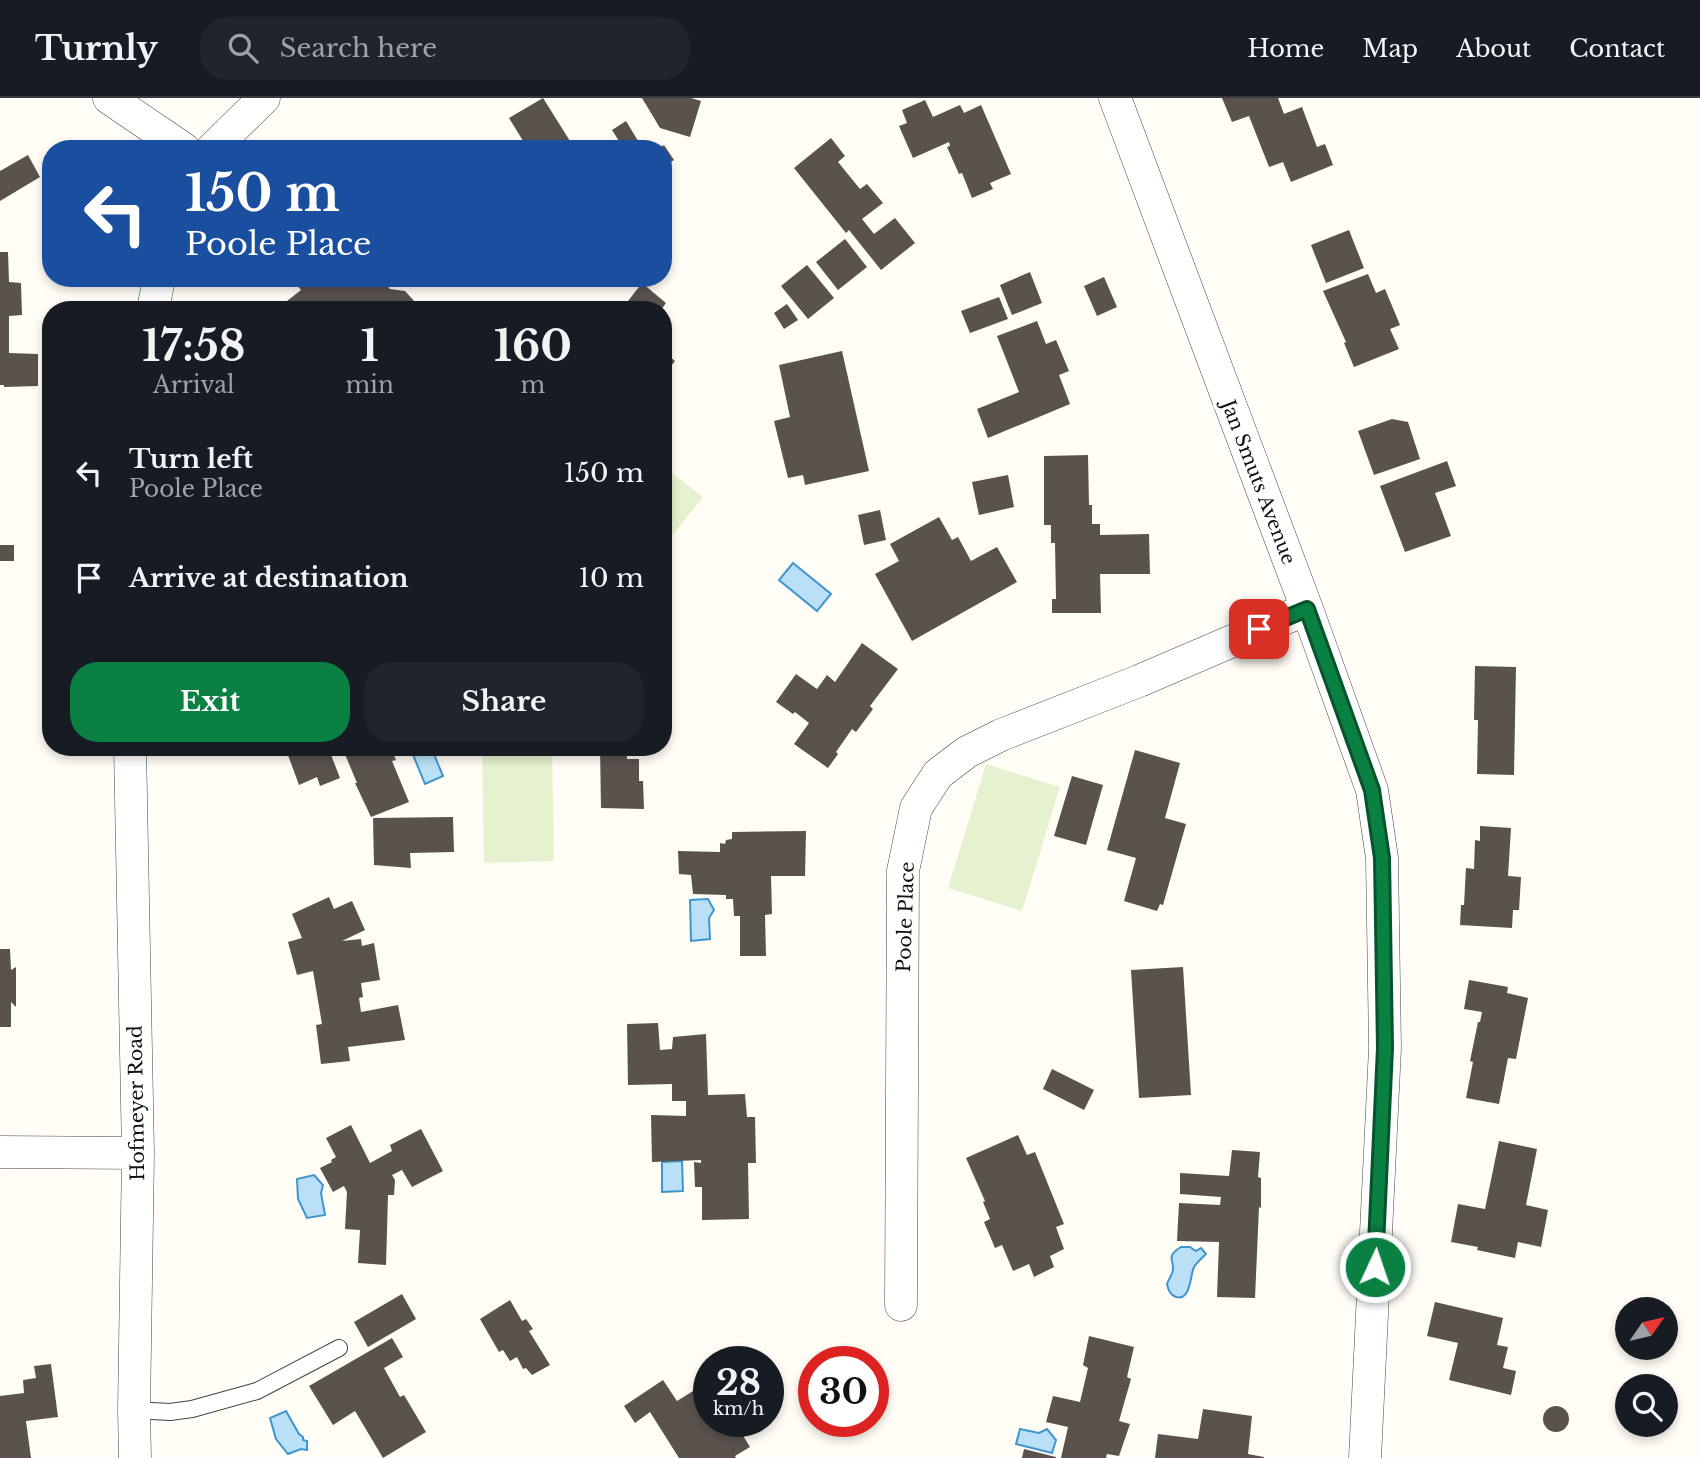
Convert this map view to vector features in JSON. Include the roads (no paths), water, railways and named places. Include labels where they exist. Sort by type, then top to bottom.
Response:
[{"type":"street","points":[[109,98],[171,140]]},
{"type":"street","points":[[221,140],[264,98]]},
{"type":"street","name":"Jan Smuts Avenue","points":[[1115,98],[1372,790],[1382,858],[1385,1048],[1365,1458]]},
{"type":"street","name":"Poole Place","points":[[901,1305],[903,871],[916,808],[938,774],[967,752],[990,740],[1139,681],[1307,609]]},
{"type":"street","name":"Hofmeyer Road","points":[[130,756],[138,1153],[135,1458]]},
{"type":"street","points":[[0,1152],[138,1153]]},
{"type":"lane","points":[[134,1410],[170,1412],[192,1409],[257,1391],[339,1348]]},
{"type":"water","points":[[793,563],[831,594],[817,611],[779,580]]},
{"type":"water","points":[[413,756],[435,756],[443,776],[425,784]]},
{"type":"water","points":[[708,899],[714,910],[709,918],[710,939],[691,941],[690,900]]},
{"type":"water","points":[[682,1161],[683,1191],[662,1192],[662,1162]]},
{"type":"water","points":[[314,1175],[323,1185],[321,1193],[325,1215],[307,1218],[298,1199],[297,1179]]},
{"type":"water","points":[[1181,1247],[1190,1247],[1196,1251],[1201,1248],[1206,1254],[1194,1267],[1185,1295],[1176,1297],[1172,1295],[1167,1284],[1173,1269],[1173,1254]]},
{"type":"water","points":[[286,1411],[303,1440],[307,1441],[307,1450],[301,1449],[288,1454],[276,1439],[270,1418]]},
{"type":"water","points":[[1020,1429],[1039,1433],[1047,1429],[1056,1440],[1052,1453],[1016,1444]]}]
